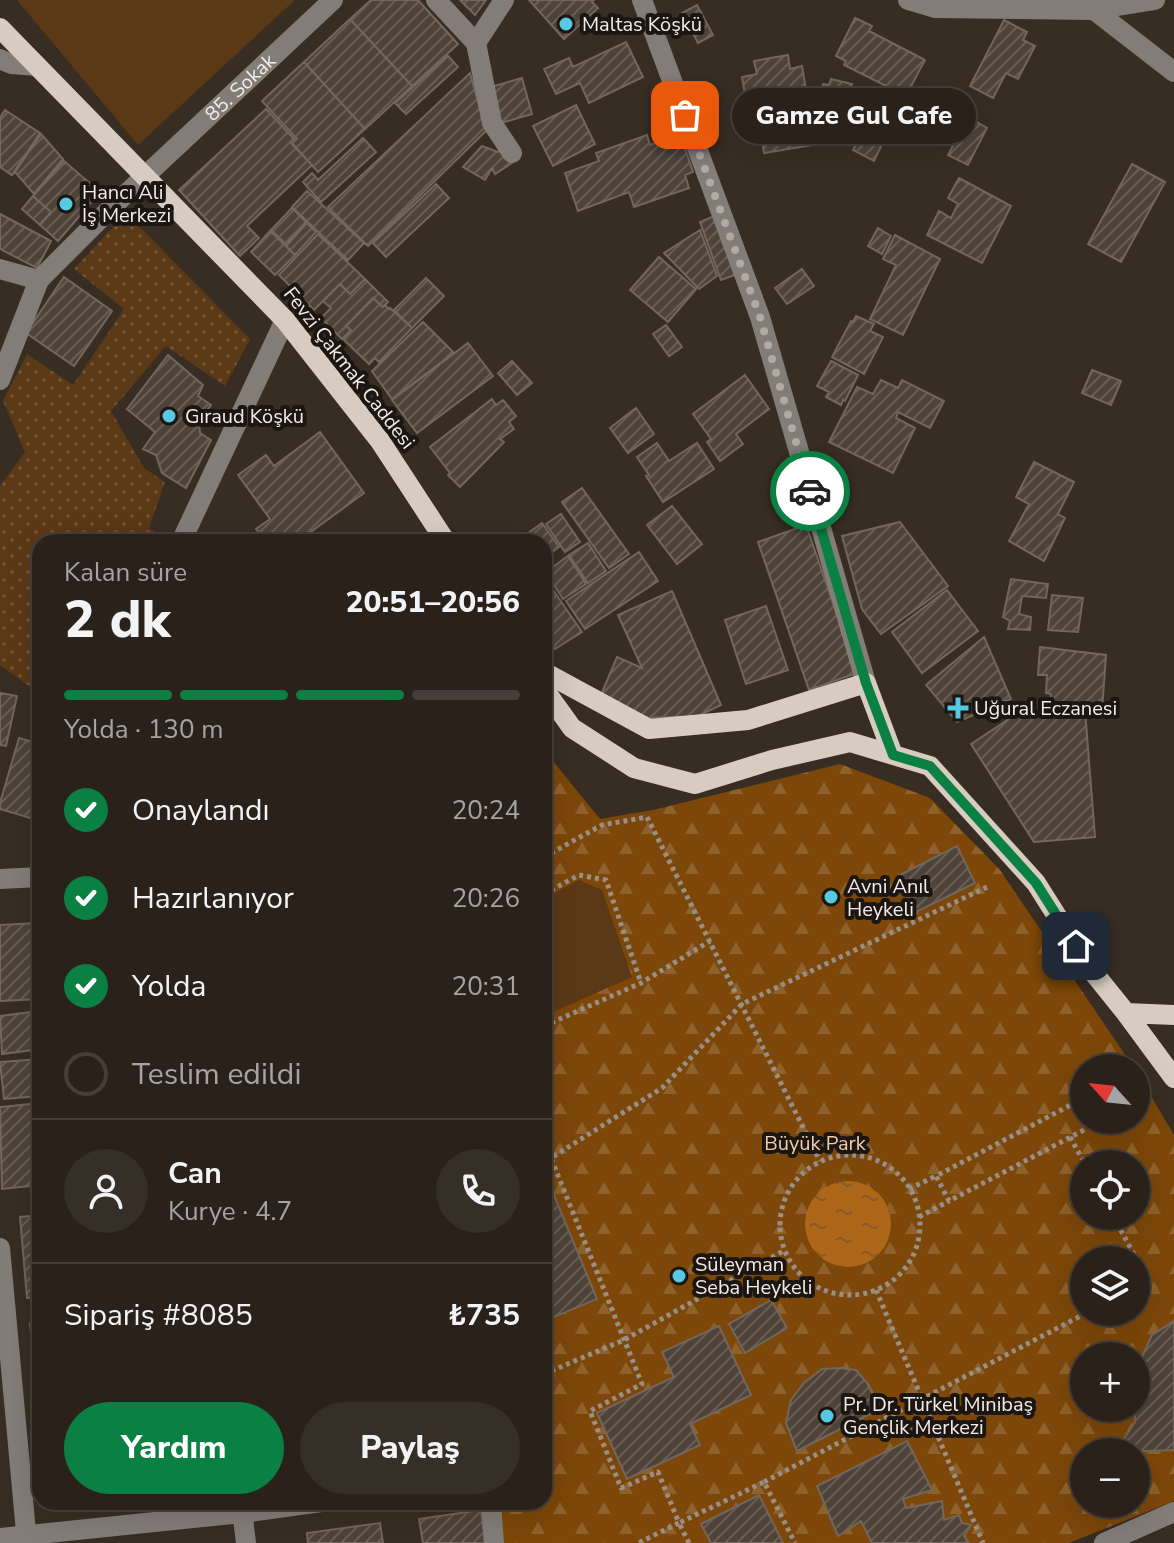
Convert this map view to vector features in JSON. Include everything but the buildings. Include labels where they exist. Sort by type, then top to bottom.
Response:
[{"type":"main road","name":"Fevzi Çakmak Caddesi","points":[[0,28],[285,320],[380,441],[441,534]]},
{"type":"main road","points":[[552,676],[649,729],[748,720],[866,683],[893,755]]},
{"type":"main road","points":[[552,700],[572,728],[634,768],[695,784],[772,760],[850,742],[930,766],[1036,883],[1089,967],[1174,1078]]},
{"type":"main road","points":[[1126,1013],[1174,1015]]},
{"type":"street","name":"85. Sokak","points":[[39,280],[145,175],[333,0]]},
{"type":"street","points":[[436,0],[476,43],[492,123],[512,153]]},
{"type":"street","points":[[476,43],[504,0]]},
{"type":"street","points":[[642,0],[760,317],[866,683]]},
{"type":"street","points":[[908,0],[935,8],[1088,5],[1155,0]]},
{"type":"street","points":[[1088,5],[1174,72]]},
{"type":"street","points":[[0,59],[11,64],[37,66]]},
{"type":"street","points":[[0,269],[39,280],[0,380]]},
{"type":"street","points":[[185,534],[285,320]]},
{"type":"street","points":[[0,879],[32,877]]},
{"type":"street","points":[[0,1248],[26,1539]]},
{"type":"street","points":[[0,1538],[26,1539],[221,1510]]},
{"type":"street","points":[[241,1510],[246,1543]]},
{"type":"street","points":[[492,1510],[494,1543]]},
{"type":"street","points":[[1104,1543],[1174,1512]]},
{"type":"path","points":[[552,853],[602,825],[647,817],[820,1161]]},
{"type":"path","points":[[552,890],[579,875],[606,880],[641,983]]},
{"type":"path","points":[[552,1155],[662,1088],[742,1004],[987,887]]},
{"type":"path","points":[[552,1022],[641,983],[710,941]]},
{"type":"path","points":[[909,1189],[1070,1105]]},
{"type":"path","points":[[919,1217],[1076,1134]]},
{"type":"path","points":[[1070,1137],[1077,1150]]},
{"type":"path","points":[[842,1154],[865,1155],[887,1164],[909,1189],[914,1195],[919,1232],[906,1267],[892,1281],[876,1290],[857,1295],[839,1294],[821,1289],[801,1276],[787,1258],[780,1236],[780,1213],[787,1191],[801,1173],[820,1161],[842,1154]]},
{"type":"path","points":[[552,1170],[642,1384],[590,1411],[621,1488],[658,1472],[689,1543]]},
{"type":"path","points":[[936,1176],[949,1201]]},
{"type":"path","points":[[552,1371],[624,1340],[785,1250]]},
{"type":"path","points":[[876,1290],[983,1543]]},
{"type":"path","points":[[638,1543],[764,1482],[1070,1322]]},
{"type":"path","points":[[764,1482],[795,1543]]},
{"type":"shaded area","points":[[17,0],[295,0],[138,145]]},
{"type":"shaded area","points":[[126,213],[250,339],[225,386],[166,346],[111,411],[144,468],[165,482],[149,528],[159,534],[32,534],[32,688],[0,665],[0,486],[25,452],[3,401],[27,354],[73,385],[124,309],[74,269]]},
{"type":"shaded area","points":[[579,880],[602,890],[632,977],[552,1012],[552,895]]},
{"type":"green space","name":"Büyük Park","points":[[552,760],[600,819],[653,810],[840,764],[930,798],[1000,870],[1125,1054],[1070,1054],[1070,1134],[1150,1134],[1150,1095],[1174,1135],[1174,1501],[1150,1511],[1150,1438],[1070,1438],[1070,1518],[1132,1518],[1069,1543],[503,1543],[501,1510],[552,1510]]},
{"type":"water","points":[[848,1181],[872,1188],[884,1200],[891,1224],[884,1248],[872,1260],[848,1267],[824,1260],[812,1248],[805,1224],[812,1200],[824,1188]]},
{"type":"way so far","points":[[685,115],[760,317],[810,491]]},
{"type":"place","name":"Maltas Köşkü","points":[[566,24]]},
{"type":"place","name":"Gamze Gul Cafe","points":[[685,115]]},
{"type":"place","name":"Hancı Ali İş Merkezi","points":[[66,204]]},
{"type":"place","name":"Gıraud Köşkü","points":[[169,416]]},
{"type":"place","name":"Uğural Eczanesi","points":[[958,708]]},
{"type":"place","name":"Avni Anıl Heykeli","points":[[831,897]]},
{"type":"place","name":"Süleyman Seba Heykeli","points":[[679,1276]]},
{"type":"place","name":"Pr. Dr. Türkel Minibaş Gençlik Merkezi","points":[[827,1416]]},
{"type":"route","points":[[810,491],[866,683],[893,755],[930,766],[1036,883],[1076,946]]}]
